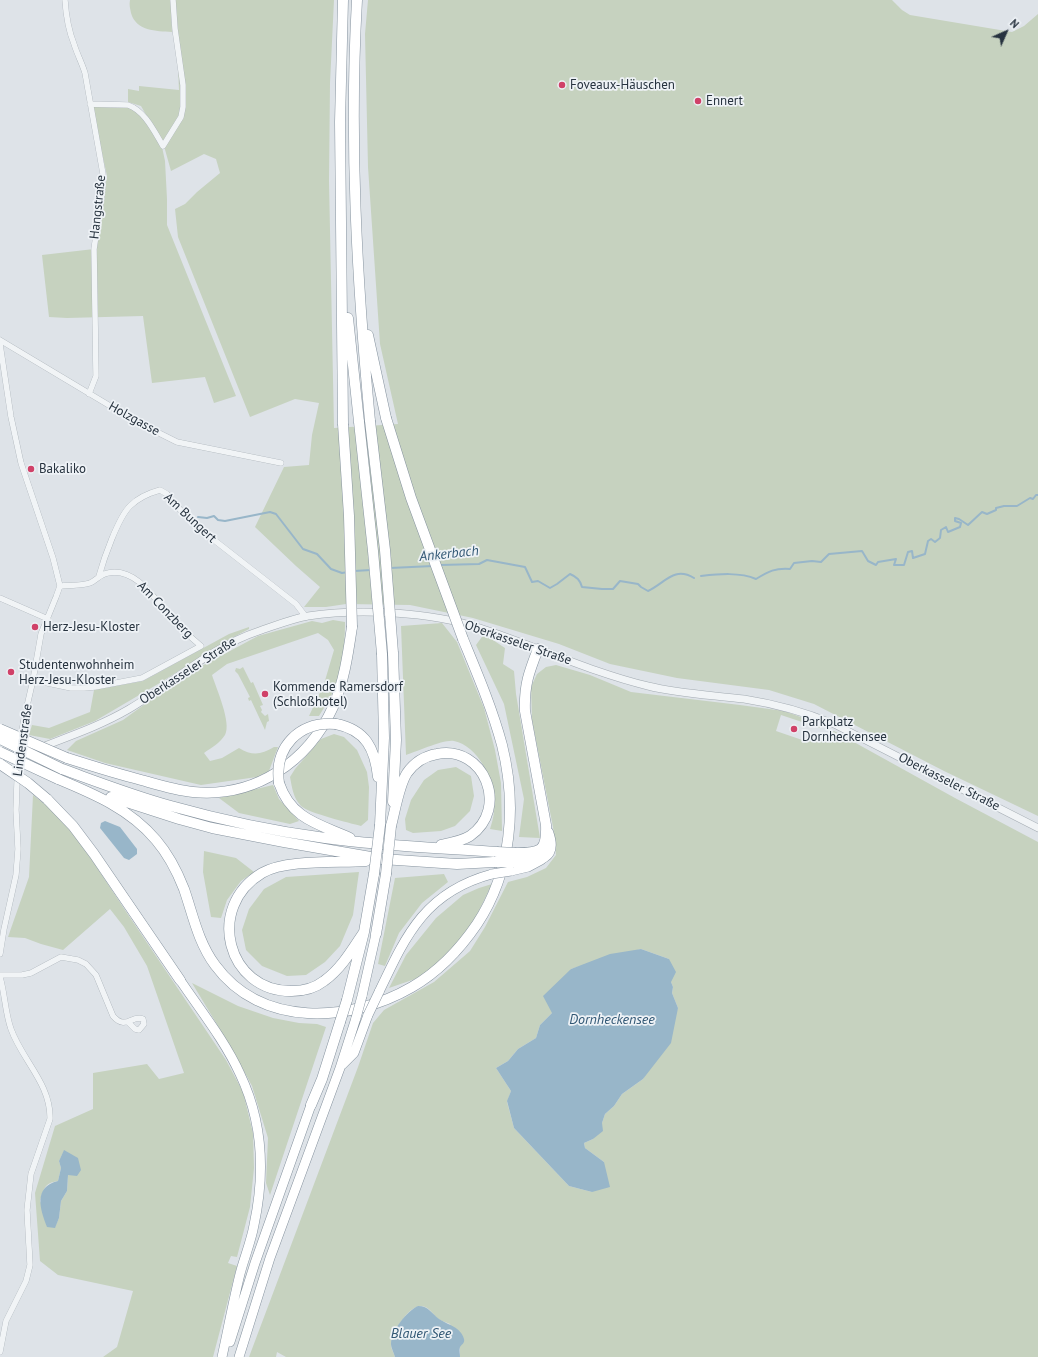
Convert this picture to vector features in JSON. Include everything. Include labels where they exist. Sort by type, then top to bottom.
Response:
[{"type":"highway","points":[[0,728],[67,758],[101,769],[192,792],[215,792],[233,790],[251,785],[288,766],[304,751],[319,732],[333,706],[342,682],[352,627],[343,424],[340,122],[343,0]]},
{"type":"highway","points":[[238,1357],[270,1258],[340,1068],[356,1018],[376,934],[386,874],[391,826],[396,740],[393,653],[385,550],[370,421],[360,287],[354,175],[354,74],[357,0]]},
{"type":"highway","points":[[226,1357],[255,1263],[311,1105],[322,1079],[347,1000],[364,932],[374,874],[380,825],[384,732],[382,654],[373,551],[342,259]]},
{"type":"highway","points":[[0,739],[60,774],[84,790],[112,803],[132,816],[158,842],[178,874],[202,945],[219,970],[239,989],[255,1000],[294,1012],[314,1014],[345,1011],[383,1000],[402,992],[428,976],[443,964],[462,944],[480,920],[500,879],[506,855],[510,818],[508,775],[502,745],[494,719],[410,498],[386,418],[360,287]]},
{"type":"highway","points":[[84,790],[212,828],[382,859],[457,864],[534,861],[544,858],[548,854],[552,844],[546,825],[525,711],[526,681],[538,649]]},
{"type":"highway","points":[[359,842],[300,815],[287,801],[279,784],[278,770],[281,757],[291,740],[302,731],[312,726],[324,724],[336,724],[359,734],[369,744],[372,750],[376,763],[382,806]]},
{"type":"highway","points":[[0,752],[60,774],[186,810],[240,823],[324,838],[359,842],[497,852],[514,862]]},
{"type":"highway","points":[[391,826],[402,784],[408,772],[416,763],[428,756],[440,753],[453,754],[465,758],[476,766],[487,782],[490,802],[487,815],[480,827],[470,836],[458,842],[430,848]]},
{"type":"highway","points":[[0,764],[28,783],[47,799],[73,826],[94,854],[227,1050],[240,1074],[251,1100],[260,1140],[260,1193],[254,1226],[240,1275],[222,1357]]},
{"type":"highway","points":[[340,1068],[354,1053],[368,1015],[379,992],[405,939],[418,920],[442,897],[451,891],[471,881],[492,874],[541,848],[546,839],[546,825]]},
{"type":"highway","points":[[364,932],[342,964],[322,982],[306,989],[287,991],[277,990],[259,983],[245,971],[237,960],[229,935],[230,914],[240,894],[250,882],[262,873],[278,867],[304,863],[382,859]]},
{"type":"street","name":"Hangstraße","points":[[65,0],[69,28],[82,63],[103,174],[102,194],[94,249],[96,376],[89,394]]},
{"type":"street","points":[[90,104],[128,105],[133,107],[148,122],[163,146],[180,117],[183,107],[183,85],[175,29],[173,0]]},
{"type":"street","name":"Holzgasse","points":[[0,340],[137,422],[177,442],[281,463]]},
{"type":"street","points":[[0,344],[11,417],[22,463],[53,558],[60,586]]},
{"type":"street","name":"Am Bungert","points":[[99,576],[105,556],[120,523],[130,506],[144,495],[160,490],[167,494],[182,512],[200,529],[296,604],[306,617]]},
{"type":"street","name":"Am Conzberg","points":[[33,680],[72,688],[84,688],[142,678],[201,646],[181,629],[153,596],[129,575],[119,572],[108,573],[83,585],[60,586]]},
{"type":"street","name":"Lindenstraße","points":[[0,954],[16,876],[18,849],[16,810],[18,754],[41,634],[60,586]]},
{"type":"street","points":[[0,598],[48,619]]},
{"type":"street","name":"Oberkasseler Straße","points":[[0,756],[18,754],[87,730],[107,721],[150,696],[203,659],[233,641],[260,630],[306,617],[323,614],[410,614],[448,620],[478,627],[594,670],[650,686],[674,691],[766,703],[808,714],[834,724],[1038,828]]},
{"type":"street","points":[[0,1352],[6,1321],[26,1281],[30,1265],[26,1210],[31,1174],[50,1119],[50,1110],[40,1080],[18,1045],[11,1029],[4,1005],[0,976],[31,973],[61,957],[78,960],[86,964],[96,975],[113,1016],[120,1022],[129,1023]]},
{"type":"green space","points":[[130,0],[171,0],[172,32],[142,27],[137,23],[131,13]]},
{"type":"green space","points":[[175,0],[334,0],[330,83],[329,181],[334,428],[398,424],[380,344],[368,167],[365,34],[368,0],[892,0],[902,10],[910,15],[1012,32],[1024,26],[1038,14],[1038,816],[944,771],[814,704],[769,690],[677,678],[610,664],[559,644],[473,618],[410,605],[346,604],[326,607],[304,607],[320,587],[255,527],[284,467],[309,465],[312,435],[319,403],[295,399],[250,417],[178,237],[175,209],[185,204],[220,173],[216,159],[204,154],[171,171],[164,146],[141,106],[128,102],[128,89],[139,91],[139,86],[179,90]]},
{"type":"green space","points":[[92,107],[130,108],[138,113],[144,120],[162,147],[165,161],[167,225],[236,396],[214,403],[205,377],[152,383],[143,316],[49,317],[42,255],[94,249],[107,176]]},
{"type":"green space","points":[[333,620],[345,622],[343,658],[339,675],[330,699],[319,716],[309,716],[324,684],[334,650],[328,640],[318,633],[227,664],[212,675],[225,714],[227,730],[221,740],[204,753],[210,761],[222,758],[239,748],[256,754],[265,752],[274,747],[278,747],[269,771],[257,777],[201,785],[105,763],[67,750],[76,741],[123,720],[185,675],[258,636],[312,621],[322,623]]},
{"type":"green space","points":[[442,623],[457,642],[484,708],[495,750],[501,783],[502,831],[490,829],[494,808],[491,783],[483,764],[470,749],[463,744],[449,741],[406,755],[401,626]]},
{"type":"green space","points":[[249,627],[249,629],[228,640],[95,721],[50,739],[29,735],[32,725],[49,728],[90,712],[94,690],[143,681],[229,634]]},
{"type":"green space","points":[[484,634],[505,648],[503,664],[514,671],[516,694],[540,838],[519,837],[524,799],[504,704],[476,645]]},
{"type":"green space","points":[[556,665],[590,675],[631,692],[784,711],[820,724],[820,728],[781,715],[776,731],[808,742],[834,731],[1038,842],[1038,1357],[460,1357],[460,1348],[450,1324],[438,1319],[429,1309],[422,1306],[417,1307],[406,1315],[397,1327],[391,1345],[395,1357],[286,1357],[277,1352],[276,1357],[249,1357],[358,1067],[373,1023],[384,1010],[434,982],[470,951],[485,927],[508,882],[527,877],[546,868],[556,855],[553,827],[532,720],[531,687],[537,674],[546,667]],"holes":[[[641,949],[669,959],[671,982],[673,987],[672,993],[678,1008],[643,1079],[622,1094],[614,1106],[605,1114],[593,1139],[584,1143],[585,1148],[604,1162],[592,1192],[569,1186],[514,1128],[507,1102],[511,1091],[496,1068],[508,1061],[518,1049],[536,1038],[540,1025],[552,1013],[571,969]]]},
{"type":"green space","points":[[243,667],[251,683],[253,682],[263,705],[260,706],[262,710],[261,712],[265,716],[268,714],[269,721],[267,722],[265,730],[251,700],[249,701],[248,698],[250,697],[235,671],[236,668],[240,669]]},
{"type":"green space","points":[[334,734],[344,737],[357,750],[367,772],[369,787],[368,820],[361,826],[330,818],[305,809],[298,803],[293,792],[290,777],[295,769],[321,739]]},
{"type":"green space","points":[[456,767],[471,776],[474,796],[470,811],[455,826],[441,831],[413,833],[406,830],[405,819],[411,800],[424,780],[438,770]]},
{"type":"green space","points":[[273,785],[279,799],[299,821],[290,824],[239,813],[219,798]]},
{"type":"green space","points":[[33,795],[51,809],[80,842],[226,1060],[243,1092],[253,1133],[254,1168],[250,1207],[237,1257],[231,1256],[228,1263],[237,1266],[213,1357],[103,1357],[117,1347],[133,1291],[58,1275],[40,1261],[35,1193],[55,1126],[93,1109],[93,1073],[147,1064],[159,1079],[184,1073],[147,966],[124,927],[110,909],[63,950],[25,938],[8,937],[29,877]],"holes":[[[64,1151],[68,1175],[67,1191],[61,1201],[59,1218],[55,1227],[40,1201],[45,1187],[50,1183],[58,1181],[61,1168],[59,1161]]]},
{"type":"green space","points":[[204,851],[236,858],[254,872],[241,881],[227,900],[221,918],[211,917],[203,872]]},
{"type":"green space","points":[[359,872],[353,915],[340,946],[325,962],[306,975],[287,976],[262,966],[246,950],[242,930],[249,909],[264,889],[286,877]]},
{"type":"green space","points":[[444,874],[448,882],[422,903],[399,933],[385,966],[378,964],[395,878]]},
{"type":"green space","points":[[492,884],[473,923],[443,961],[418,978],[389,988],[406,955],[436,918],[463,895]]},
{"type":"green space","points":[[192,983],[238,1006],[273,1018],[299,1023],[317,1024],[326,1027],[270,1195],[266,1183],[268,1138],[252,1086]]},
{"type":"water","points":[[105,821],[120,827],[137,849],[137,854],[129,860],[124,858],[100,828],[101,823]]},
{"type":"water","name":"Dornheckensee","points":[[641,949],[669,959],[676,972],[671,982],[673,987],[672,993],[678,1008],[671,1043],[643,1079],[622,1094],[614,1106],[605,1114],[602,1123],[603,1131],[593,1139],[584,1143],[585,1148],[604,1162],[610,1187],[592,1192],[569,1186],[514,1128],[507,1101],[511,1091],[496,1068],[508,1061],[518,1049],[536,1038],[540,1025],[552,1013],[543,996],[571,969],[610,954]]},
{"type":"water","points":[[64,1150],[78,1158],[81,1170],[77,1176],[68,1175],[67,1191],[61,1201],[59,1218],[55,1228],[47,1227],[42,1213],[40,1200],[45,1188],[58,1181],[61,1168],[59,1161]]},
{"type":"water","name":"Blauer See","points":[[418,1306],[425,1307],[439,1319],[460,1332],[464,1342],[460,1347],[460,1357],[395,1357],[391,1347],[394,1333],[400,1322],[409,1312]]},
{"type":"waterway","name":"Ankerbach","points":[[701,576],[736,574],[756,579],[772,571],[790,569],[794,563],[812,561],[821,562],[829,554],[862,551],[868,561],[876,565],[878,562],[896,559],[894,565],[904,565],[908,552],[912,551],[913,558],[925,554],[928,541],[931,539],[935,542],[940,538],[941,530],[946,527],[948,532],[960,527],[961,523],[955,521],[955,518],[968,525],[982,512],[987,514],[996,510],[996,508],[1004,506],[1017,506],[1030,498],[1033,499],[1036,495],[1038,495]]},
{"type":"waterway","name":"Ankerbach","points":[[198,517],[207,518],[214,516],[218,520],[225,521],[270,512],[276,514],[303,549],[317,554],[331,569],[342,573],[348,572]]},
{"type":"waterway","name":"Ankerbach","points":[[440,565],[479,564],[487,560],[525,567],[532,582],[538,581],[550,588],[570,574],[578,579],[582,587],[613,589],[620,581],[638,584],[648,591],[675,575],[681,574],[694,578]]},
{"type":"waterway","name":"Ankerbach","points":[[390,568],[433,566]]},
{"type":"waterway","name":"Ankerbach","points":[[354,571],[371,570]]},
{"type":"place","name":"Foveaux-Häuschen","points":[[562,85]]},
{"type":"place","name":"Ennert","points":[[698,101]]},
{"type":"place","name":"Bakaliko","points":[[31,469]]},
{"type":"place","name":"Herz-Jesu-Kloster","points":[[35,627]]},
{"type":"place","name":"Studentenwohnheim Herz-Jesu-Kloster","points":[[11,672]]},
{"type":"place","name":"Kommende Ramersdorf (Schloßhotel)","points":[[265,694]]},
{"type":"place","name":"Parkplatz Dornheckensee","points":[[794,729]]}]
